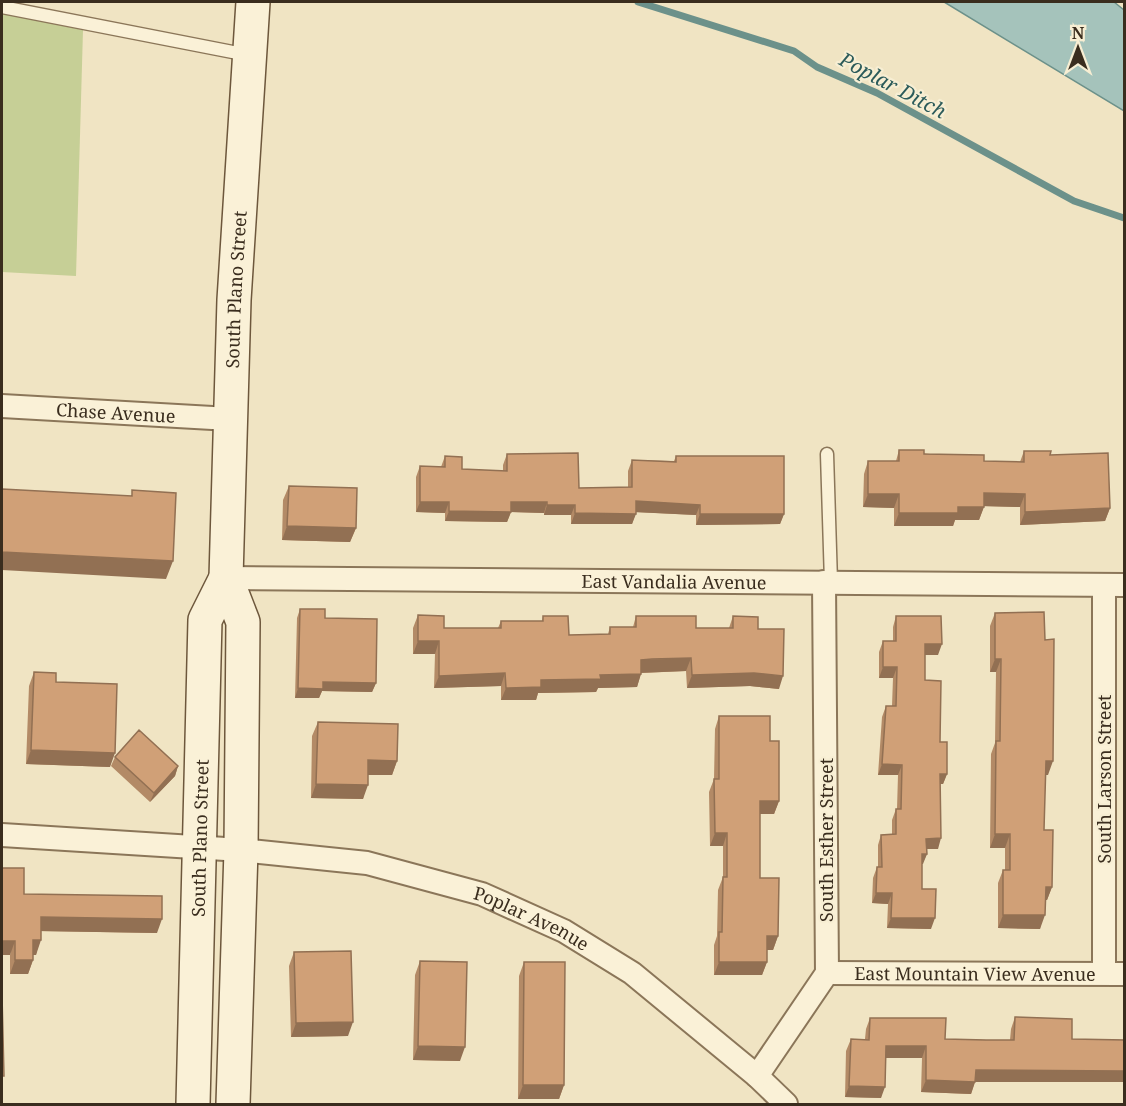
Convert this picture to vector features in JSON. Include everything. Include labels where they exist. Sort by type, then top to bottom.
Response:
[{"type":"main road","name":"South Plano Street","points":[[233,1104],[221,850],[205,620],[226,578],[234,300],[251,27]]},
{"type":"main road","name":"South Plano Street","points":[[193,1104],[221,850]]},
{"type":"street","name":"Chase Avenue","points":[[2,406],[230,419]]},
{"type":"street","name":"East Vandalia Avenue","points":[[226,578],[1114,585]]},
{"type":"street","name":"South Esther Street","points":[[827,973],[828,582]]},
{"type":"street","name":"South Larson Street","points":[[1114,585],[1114,974]]},
{"type":"street","points":[[2,835],[221,850]]},
{"type":"street","name":"Poplar Avenue","points":[[221,850],[367,863],[492,898],[564,931],[632,973],[757,1076],[786,1104]]},
{"type":"street","points":[[757,1076],[827,973]]},
{"type":"street","name":"East Mountain View Avenue","points":[[827,973],[1114,974]]},
{"type":"lane","points":[[2,7],[251,27]]},
{"type":"lane","name":"South Esther Street","points":[[827,454],[828,582]]},
{"type":"green space","points":[[2,13],[83,30],[76,276],[2,272]]},
{"type":"water","points":[[944,2],[1114,2],[1124,10],[1124,111]]},
{"type":"building","points":[[899,450],[924,450],[924,454],[984,455],[984,461],[1024,462],[1024,451],[1051,451],[1050,455],[1108,453],[1110,508],[1025,512],[1025,494],[984,493],[984,507],[958,507],[958,513],[899,513],[899,494],[868,494],[868,461],[899,461]]},
{"type":"building","points":[[578,453],[579,488],[632,487],[632,460],[676,462],[676,456],[784,456],[784,514],[700,514],[700,505],[636,501],[636,514],[575,513],[575,505],[547,505],[547,502],[511,502],[511,512],[449,511],[449,502],[420,502],[420,466],[445,467],[445,456],[462,457],[462,469],[507,471],[507,454]]},
{"type":"building","points":[[289,486],[357,488],[356,528],[287,526]]},
{"type":"building","points":[[2,489],[132,496],[132,490],[176,493],[173,561],[2,552]]},
{"type":"building","points":[[300,609],[325,609],[325,618],[377,619],[376,683],[323,682],[323,689],[298,688]]},
{"type":"building","points":[[1044,612],[1045,640],[1054,639],[1053,761],[1046,761],[1044,830],[1053,830],[1052,887],[1046,887],[1045,915],[1003,915],[1003,870],[1010,870],[1010,834],[995,834],[996,741],[1000,741],[1001,659],[995,659],[995,613]]},
{"type":"building","points":[[418,615],[444,616],[444,628],[501,628],[501,621],[543,621],[543,616],[568,616],[569,635],[610,634],[610,627],[636,627],[636,616],[696,616],[696,628],[733,628],[733,616],[758,617],[758,629],[784,629],[783,676],[754,673],[692,675],[691,658],[652,659],[641,660],[641,674],[600,675],[601,679],[541,680],[541,687],[506,688],[505,673],[439,676],[439,641],[418,641]]},
{"type":"building","points":[[896,616],[941,616],[942,644],[925,644],[925,680],[941,681],[940,742],[947,742],[947,774],[940,774],[941,838],[926,839],[927,854],[922,854],[922,889],[936,889],[935,918],[891,918],[892,893],[876,893],[877,867],[882,867],[881,835],[896,834],[896,809],[901,809],[902,765],[882,764],[886,706],[896,706],[897,667],[883,667],[883,641],[896,641]]},
{"type":"building","points":[[34,672],[56,673],[56,682],[117,684],[115,753],[31,750]]},
{"type":"building","points":[[719,716],[770,716],[770,741],[779,741],[779,801],[760,801],[760,878],[779,878],[778,936],[767,936],[767,962],[719,962],[723,877],[727,877],[727,833],[715,833],[714,779],[719,779]]},
{"type":"building","points":[[318,722],[398,724],[397,761],[368,760],[368,785],[316,784]]},
{"type":"building","points":[[139,730],[178,766],[154,793],[115,757]]},
{"type":"building","points":[[2,868],[24,868],[24,894],[162,896],[162,919],[41,917],[41,940],[33,940],[33,960],[15,960],[15,941],[2,941]]},
{"type":"building","points":[[351,951],[353,1022],[296,1023],[294,952]]},
{"type":"building","points":[[420,961],[467,962],[465,1047],[418,1046]]},
{"type":"building","points":[[524,962],[565,962],[564,1085],[523,1085]]},
{"type":"building","points":[[2,995],[4,1076],[2,1076]]},
{"type":"building","points":[[1015,1017],[1072,1019],[1072,1039],[1125,1040],[1125,1071],[976,1070],[975,1082],[926,1080],[926,1046],[886,1046],[885,1087],[849,1086],[851,1039],[869,1040],[870,1018],[946,1018],[945,1039],[1014,1040]]},
{"type":"waterway","name":"Poplar Ditch","points":[[638,2],[794,51],[817,67],[877,93],[1074,201],[1124,218]]}]
